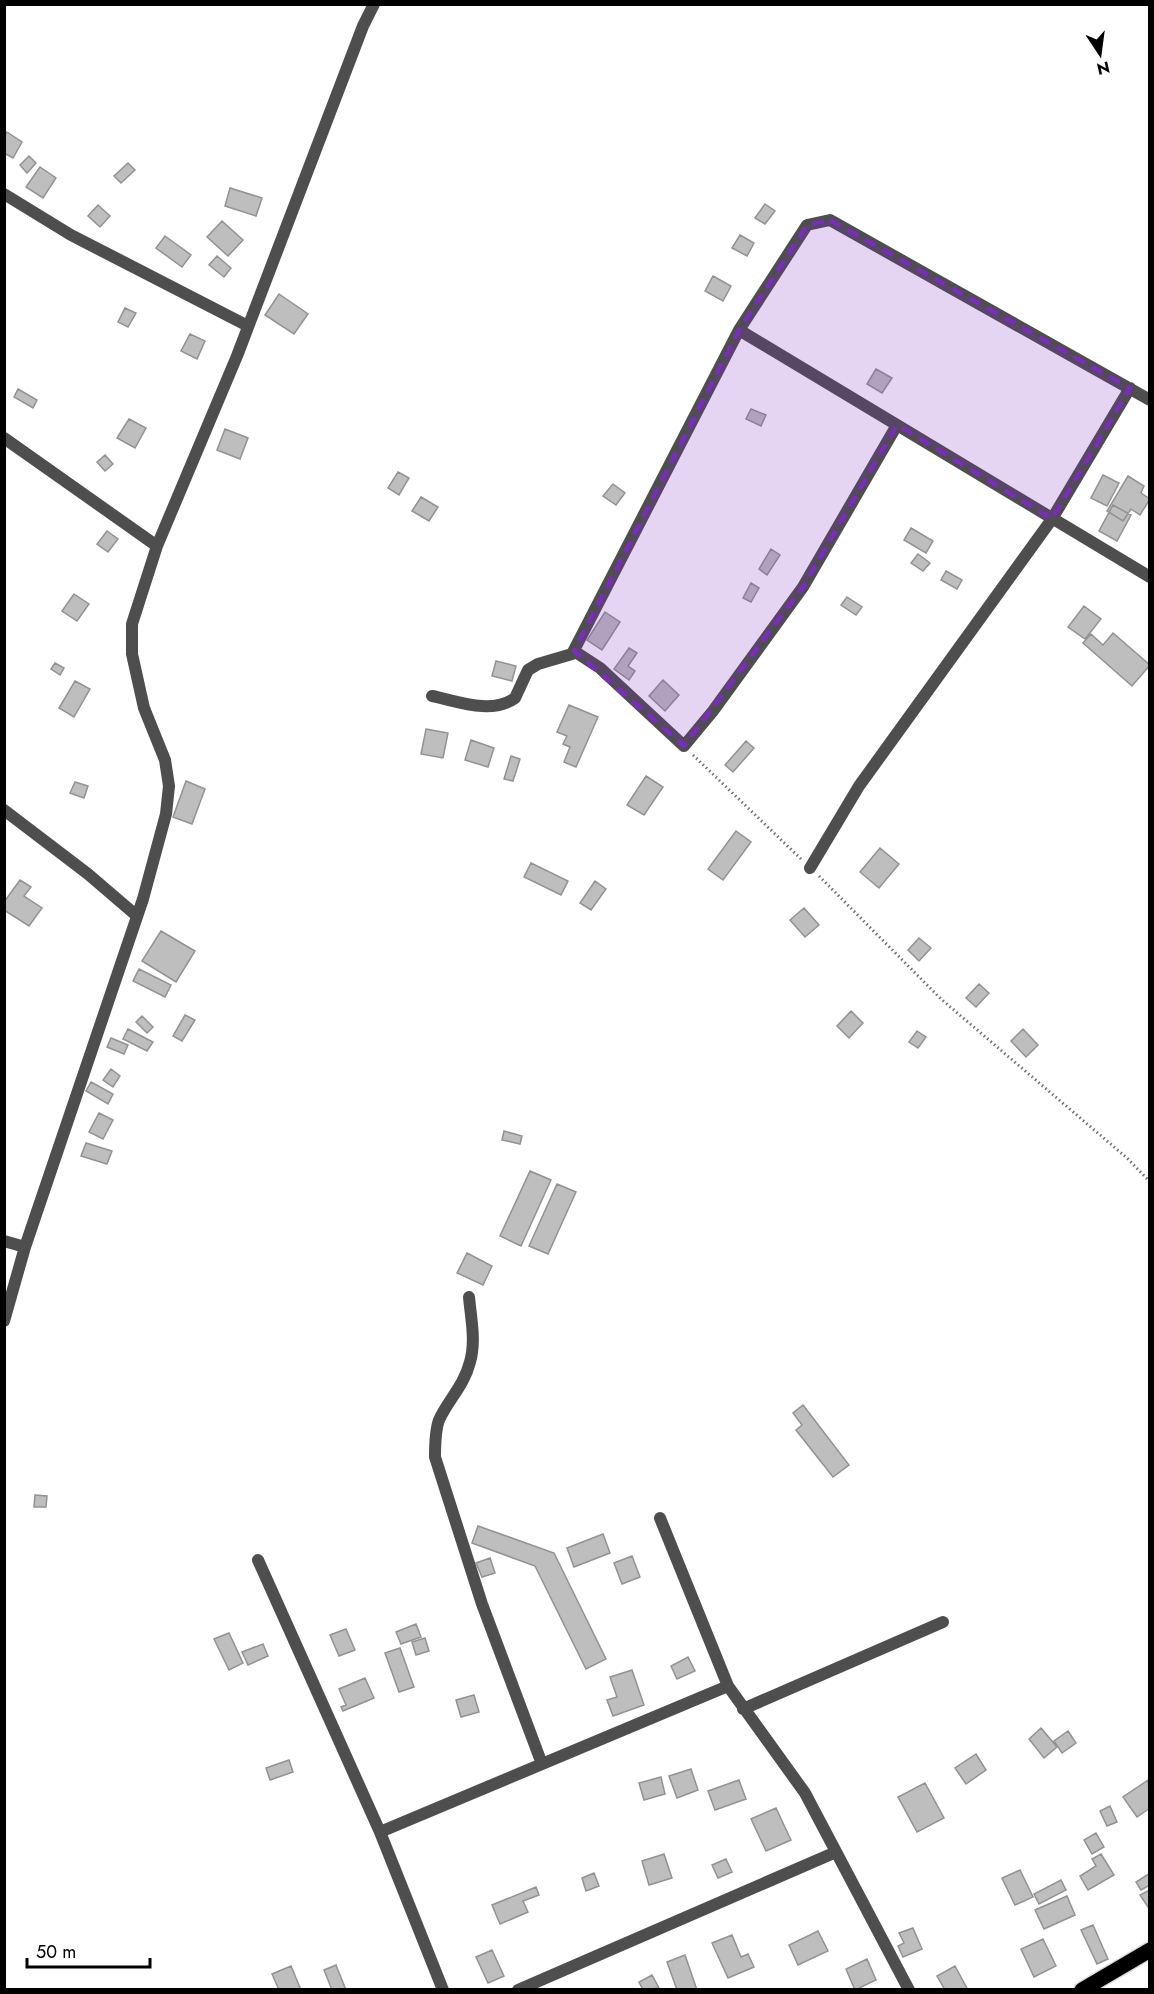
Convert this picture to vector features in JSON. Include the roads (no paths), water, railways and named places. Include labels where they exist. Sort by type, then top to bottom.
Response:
[{"type":"main road","points":[[1082,1989],[1149,1950]]},
{"type":"street","points":[[4,1322],[25,1247],[137,916],[166,814],[169,786],[165,760],[144,708],[132,654],[132,624],[157,546],[248,327],[358,37],[374,4]]},
{"type":"street","points":[[4,194],[71,235],[248,327]]},
{"type":"street","points":[[432,696],[483,706],[502,704],[515,698],[528,670],[538,664],[566,657],[574,651],[739,330],[807,225],[830,220],[1149,400]]},
{"type":"street","points":[[739,330],[1149,577]]},
{"type":"street","points":[[810,867],[859,786],[1052,519],[1130,388]]},
{"type":"street","points":[[574,651],[600,668],[684,746],[713,711],[803,587],[897,425]]},
{"type":"street","points":[[4,438],[157,546]]},
{"type":"street","points":[[4,810],[88,874],[137,916]]},
{"type":"street","points":[[4,1241],[25,1247]]},
{"type":"street","points":[[469,1297],[474,1339],[470,1362],[458,1391],[439,1420],[435,1457],[482,1604],[542,1764]]},
{"type":"street","points":[[660,1518],[728,1686],[805,1793],[909,1989]]},
{"type":"street","points":[[258,1560],[380,1832],[443,1989]]},
{"type":"street","points":[[743,1709],[943,1622]]},
{"type":"street","points":[[380,1832],[728,1686]]},
{"type":"street","points":[[518,1989],[836,1852]]}]
